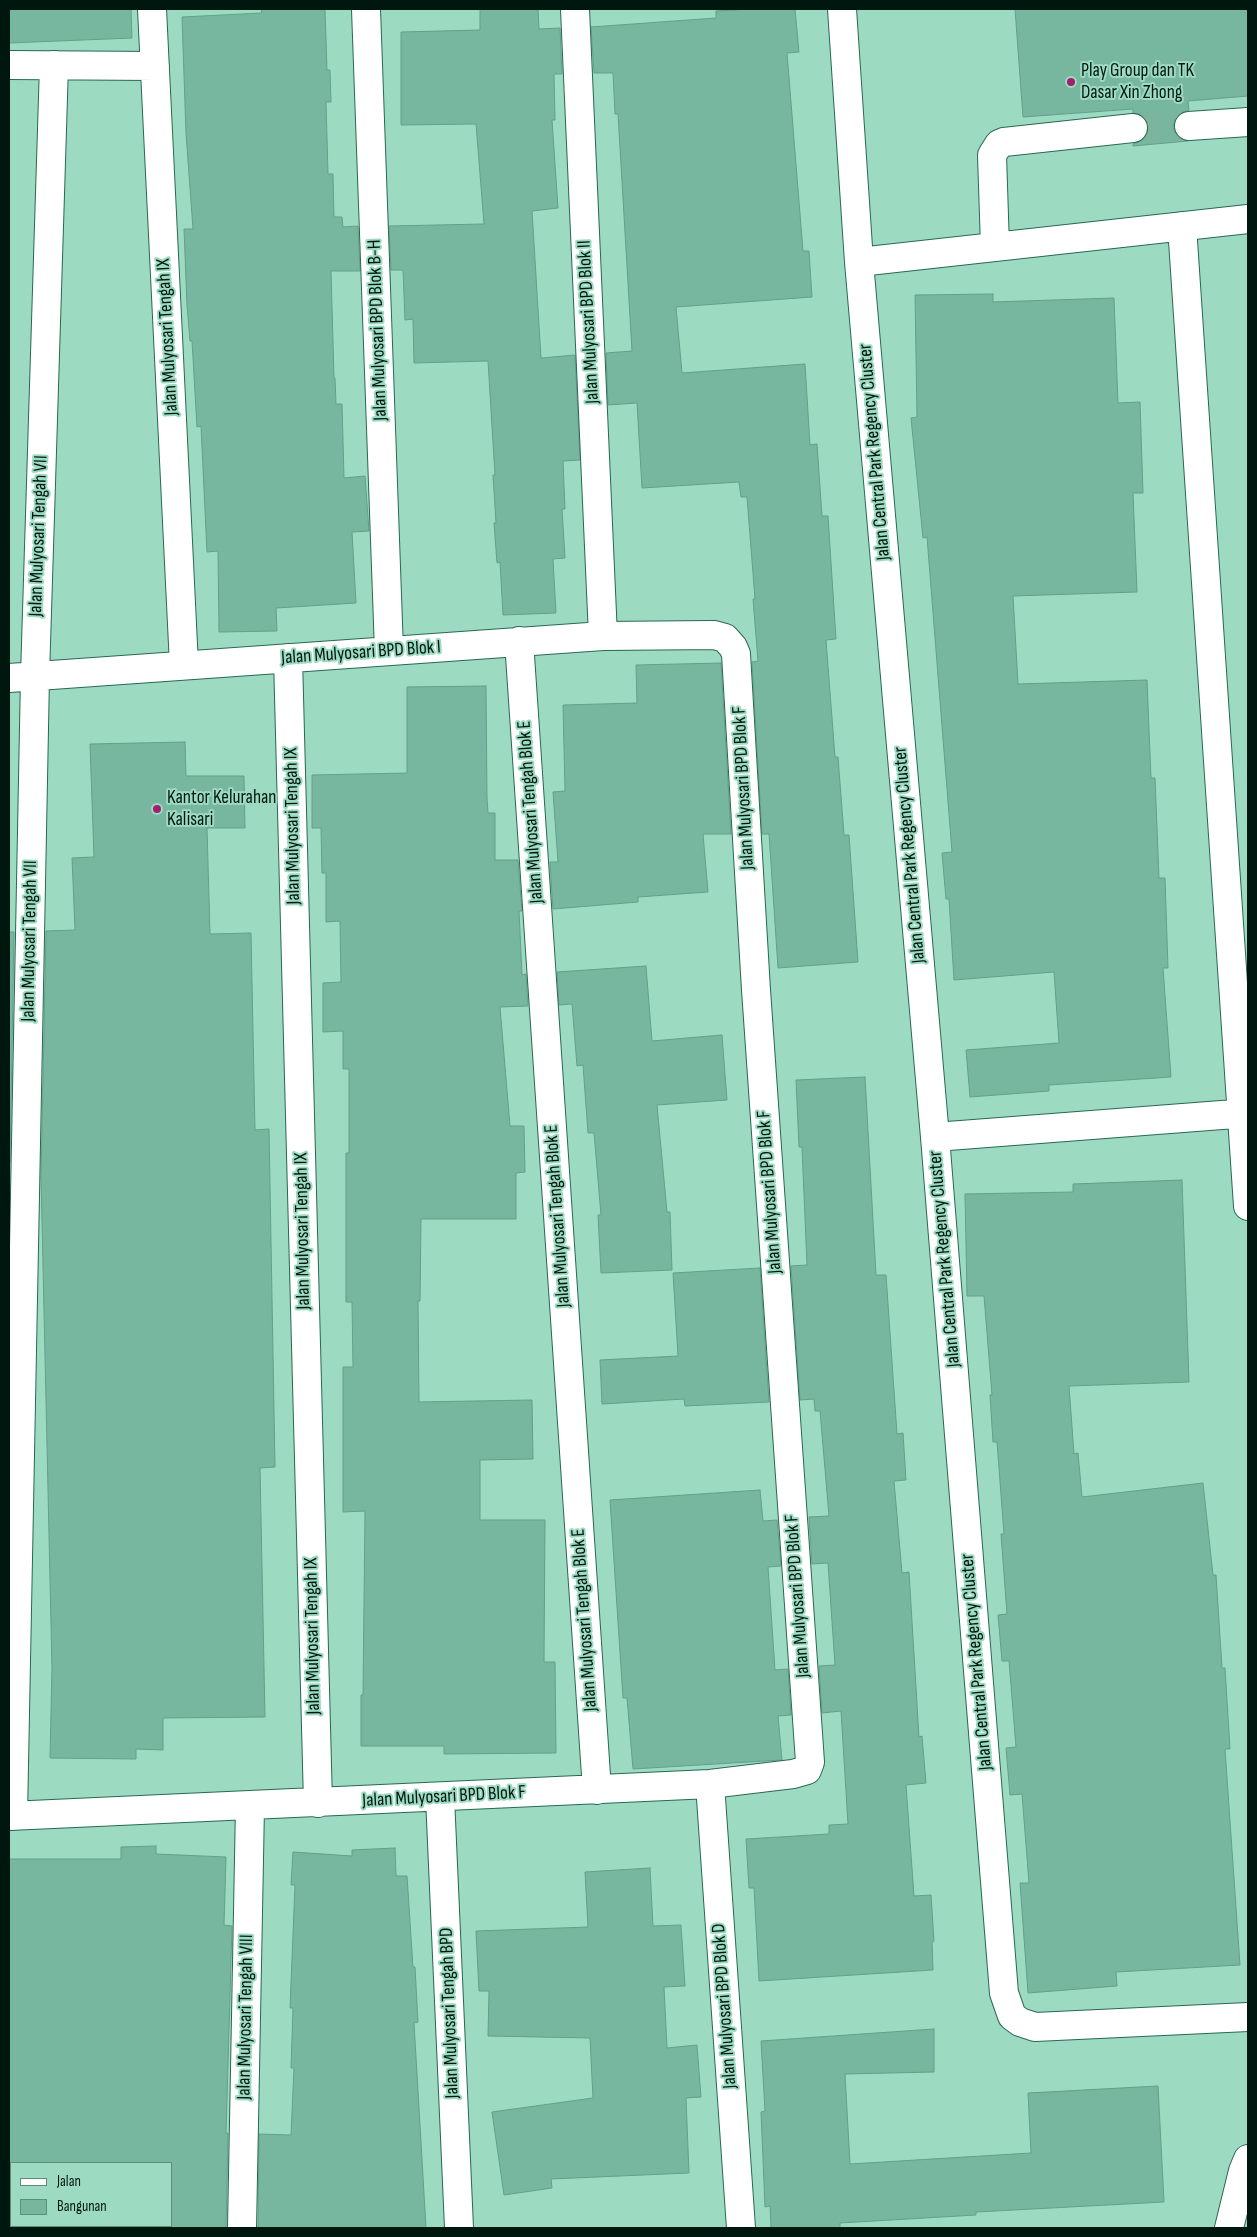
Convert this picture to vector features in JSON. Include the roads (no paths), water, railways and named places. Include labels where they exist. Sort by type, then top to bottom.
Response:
[{"type":"street","name":"Jalan Mulyosari Tengah IX","points":[[152,9],[184,665]]},
{"type":"street","name":"Jalan Mulyosari BPD Blok B-H","points":[[366,9],[389,651]]},
{"type":"street","name":"Jalan Mulyosari BPD Blok II","points":[[575,9],[603,636]]},
{"type":"street","name":"Jalan Central Park Regency Cluster","points":[[842,9],[859,262],[935,1137],[1002,1974],[1008,2009],[1012,2016],[1020,2022],[1035,2027],[1248,2016]]},
{"type":"street","points":[[9,65],[155,66]]},
{"type":"street","name":"Jalan Mulyosari Tengah VII","points":[[11,1816],[22,677],[54,65]]},
{"type":"street","points":[[1189,126],[1248,122]]},
{"type":"street","points":[[996,247],[992,155],[999,144],[1133,128]]},
{"type":"street","points":[[859,262],[1248,219],[1248,224]]},
{"type":"street","points":[[1182,226],[1244,1113],[1248,1206]]},
{"type":"street","name":"Jalan Mulyosari BPD Blok I","points":[[22,677],[519,641],[603,636],[714,635]]},
{"type":"street","name":"Jalan Mulyosari BPD Blok F","points":[[11,1816],[710,1784],[793,1774],[806,1770],[810,1762],[756,990],[736,654],[725,638],[714,635]]},
{"type":"street","name":"Jalan Mulyosari Tengah Blok E","points":[[519,641],[597,1790]]},
{"type":"street","name":"Jalan Mulyosari Tengah IX","points":[[288,658],[318,1803]]},
{"type":"street","points":[[935,1137],[1244,1113]]},
{"type":"street","name":"Jalan Mulyosari BPD Blok D","points":[[710,1784],[741,2228]]},
{"type":"street","name":"Jalan Mulyosari Tengah BPD","points":[[440,1797],[459,2228]]},
{"type":"street","name":"Jalan Mulyosari Tengah VIII","points":[[242,2228],[250,1806]]},
{"type":"street","points":[[1229,2228],[1243,2171],[1248,2159]]},
{"type":"tunnel","points":[[1133,128],[1189,126]]},
{"type":"place","name":"Play Group dan TK Dasar Xin Zhong","points":[[1071,82]]},
{"type":"place","name":"Kantor Kelurahan Kalisari","points":[[157,809]]}]
